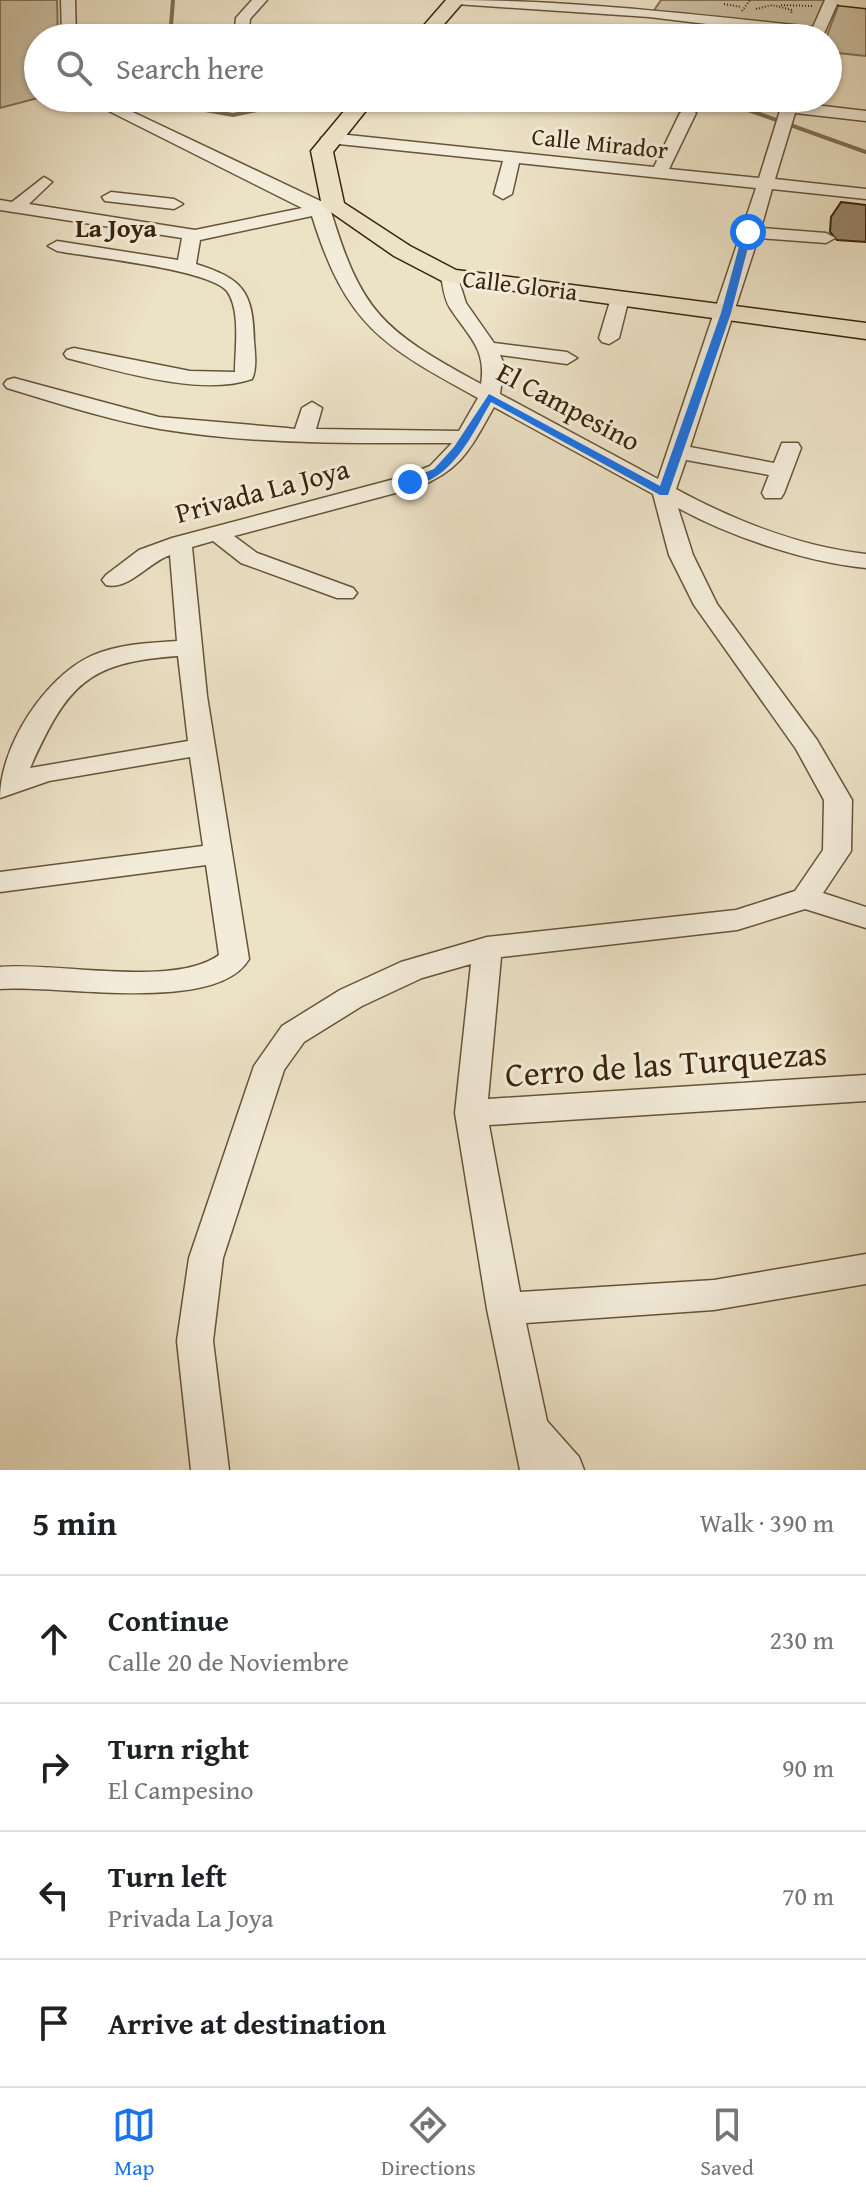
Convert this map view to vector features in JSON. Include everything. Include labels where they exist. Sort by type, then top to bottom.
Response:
[{"type":"main road","points":[[435,24],[456,0]]},
{"type":"main road","points":[[834,1],[866,3]]},
{"type":"main road","points":[[326,208],[322,151],[329,138],[353,112]]},
{"type":"main road","name":"Calle Gloria","points":[[326,208],[450,276],[866,331]]},
{"type":"street","points":[[68,0],[69,24]]},
{"type":"street","points":[[242,24],[243,18],[260,0]]},
{"type":"street","points":[[456,0],[649,13],[732,24]]},
{"type":"street","points":[[649,13],[659,0]]},
{"type":"street","points":[[822,24],[834,1]]},
{"type":"street","points":[[121,112],[326,208]]},
{"type":"street","points":[[659,173],[688,113]]},
{"type":"street","points":[[805,898],[837,851],[838,800],[808,746],[706,605],[681,555],[669,521],[664,492],[726,313],[786,113],[866,116]]},
{"type":"street","name":"Calle Mirador","points":[[329,138],[866,194]]},
{"type":"street","points":[[503,194],[512,157]]},
{"type":"street","points":[[8,206],[44,182]]},
{"type":"street","points":[[111,197],[174,204],[155,226]]},
{"type":"street","points":[[8,206],[155,226],[195,235],[326,208]]},
{"type":"street","name":"El Campesino","points":[[326,208],[343,281],[374,324],[406,351],[715,519],[837,558],[866,561]]},
{"type":"street","points":[[748,232],[826,238]]},
{"type":"street","points":[[186,267],[191,238],[195,235]]},
{"type":"street","points":[[57,246],[186,267],[221,279],[234,288],[242,301],[245,375],[237,381],[216,381],[74,354]]},
{"type":"street","points":[[450,276],[457,304],[488,348],[494,364],[489,397]]},
{"type":"street","points":[[609,338],[620,298]]},
{"type":"street","points":[[488,348],[567,358]]},
{"type":"street","points":[[14,384],[106,412],[179,426],[303,436],[466,437]]},
{"type":"street","name":"Privada La Joya","points":[[114,580],[147,555],[180,543],[410,482],[438,471],[466,437],[489,397]]},
{"type":"street","points":[[303,436],[312,408]]},
{"type":"street","points":[[773,493],[790,448]]},
{"type":"street","points":[[680,452],[782,471]]},
{"type":"street","points":[[215,532],[249,558],[345,593]]},
{"type":"street","points":[[0,978],[147,983],[214,974],[234,959],[202,747],[180,543]]},
{"type":"street","points":[[5,789],[39,720],[66,686],[93,665],[121,654],[190,648]]},
{"type":"street","points":[[5,789],[43,773],[202,747]]},
{"type":"street","points":[[0,882],[217,854]]},
{"type":"street","points":[[210,1470],[195,1341],[206,1258],[270,1066],[293,1034],[351,998],[412,970],[487,948],[737,920],[805,898],[866,918]]},
{"type":"street","points":[[487,948],[471,1113],[505,1309],[539,1470]]},
{"type":"street","name":"Cerro de las Turquezas","points":[[471,1113],[866,1088]]},
{"type":"street","points":[[505,1309],[714,1295],[866,1269]]},
{"type":"street","points":[[530,1428],[565,1470]]},
{"type":"path","points":[[778,5],[813,6],[834,1]]},
{"type":"shaded area","points":[[0,0],[57,0],[58,24],[24,24],[24,102],[0,108]]},
{"type":"shaded area","points":[[661,0],[830,0],[818,24],[761,24],[653,12]]},
{"type":"shaded area","points":[[839,4],[866,7],[866,56],[842,53],[842,24],[831,24]]},
{"type":"building","points":[[841,202],[866,205],[866,242],[837,240],[830,232],[831,217]]},
{"type":"waterway","points":[[171,24],[173,0]]},
{"type":"waterway","points":[[216,112],[233,115],[248,112]]},
{"type":"waterway","points":[[754,112],[866,152]]},
{"type":"district","name":"La Joya","points":[[116,227]]},
{"type":"route","points":[[410,482],[438,471],[459,449],[489,397],[664,492],[726,313],[748,232]]}]
